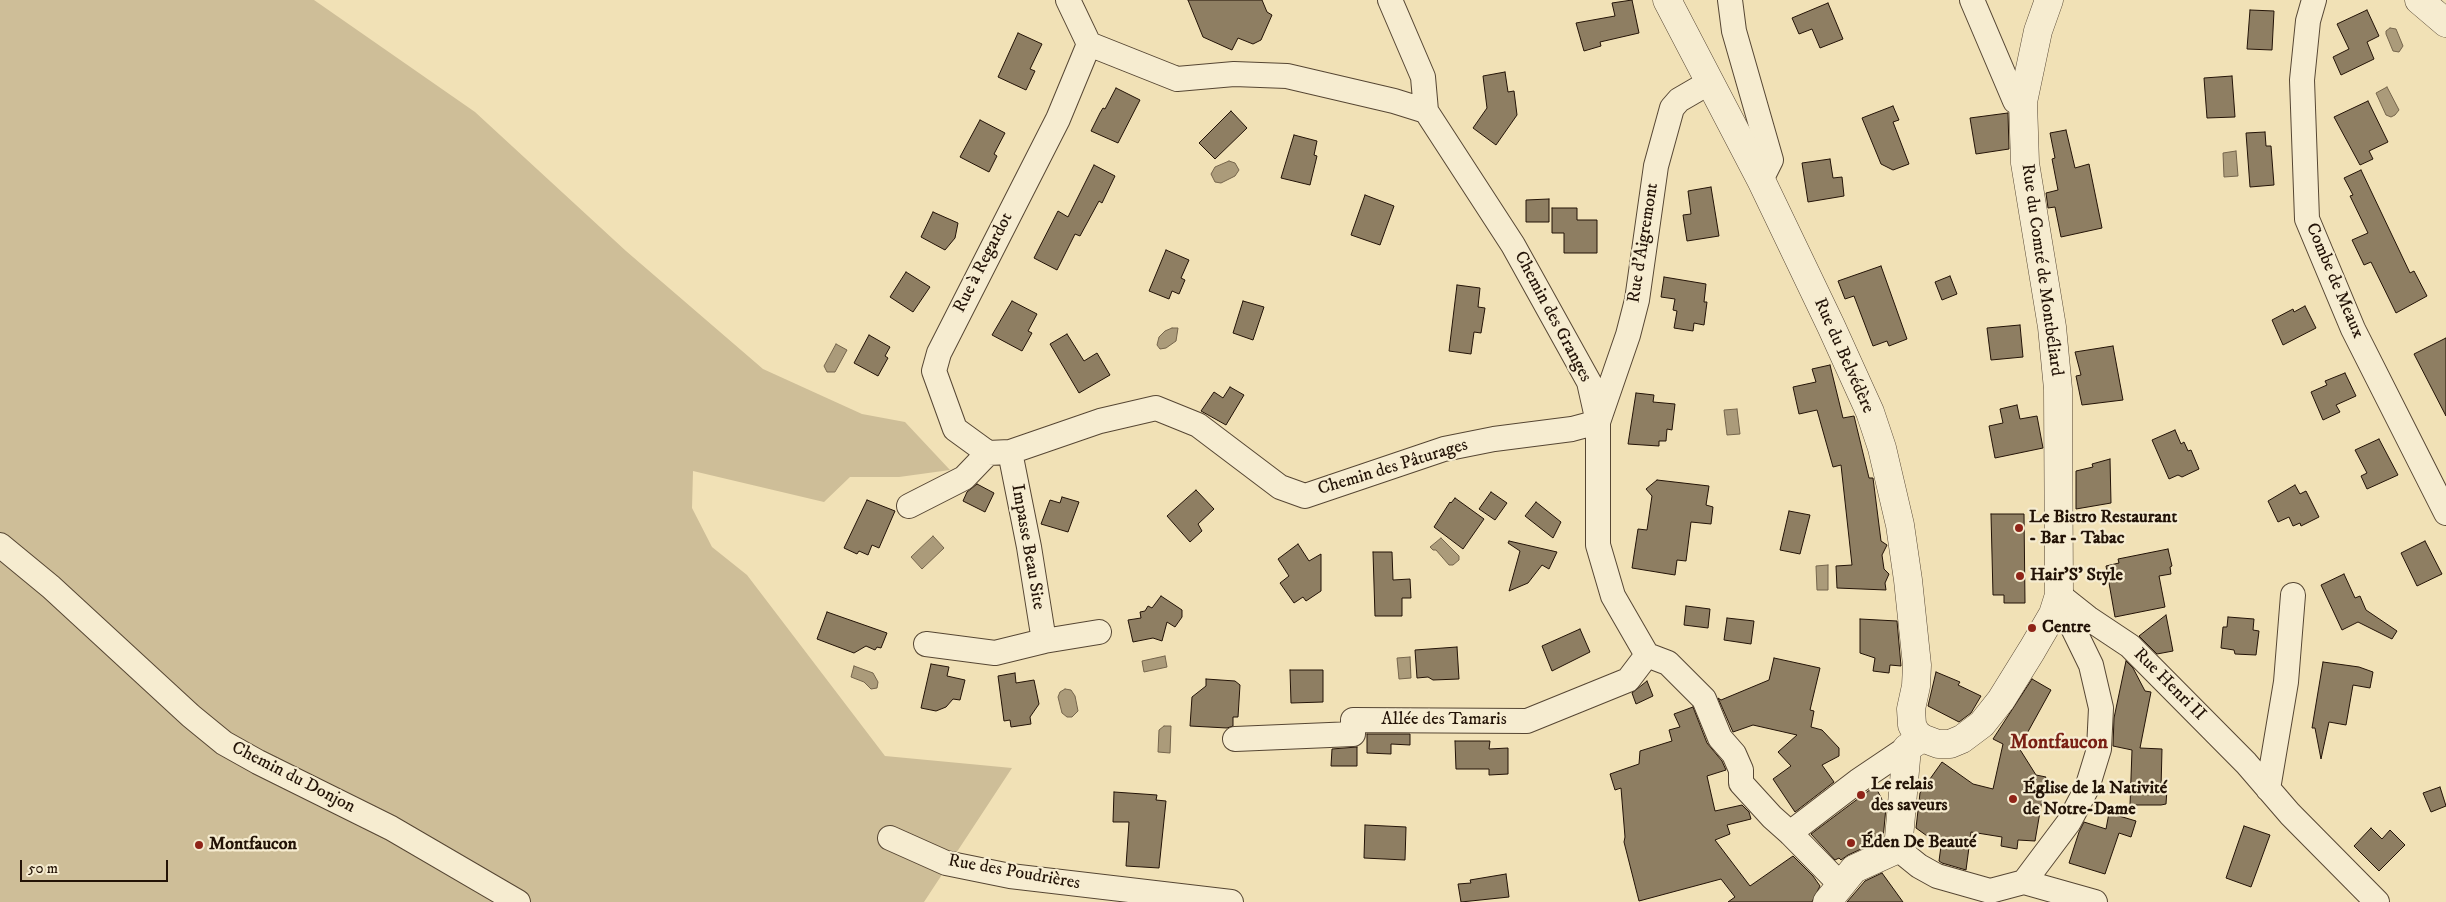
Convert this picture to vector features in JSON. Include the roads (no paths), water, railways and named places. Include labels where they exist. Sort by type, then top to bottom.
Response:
[{"type":"street","points":[[1068,0],[1089,44],[1177,79],[1234,74],[1287,76],[1394,101],[1426,111],[1423,77],[1390,0]]},
{"type":"street","name":"Rue du Belvédère","points":[[1668,0],[1761,180],[1847,361],[1870,412],[1882,448],[1900,526],[1908,580],[1917,665],[1912,709],[1912,725],[1916,733],[1914,743]]},
{"type":"street","points":[[1730,0],[1734,31],[1772,160],[1761,180]]},
{"type":"street","points":[[1972,0],[2015,101],[2023,102]]},
{"type":"street","name":"Rue du Comté de Montbéliard","points":[[2049,0],[2038,30],[2023,102],[2025,163],[2052,327],[2058,389],[2056,604]]},
{"type":"street","name":"Combe de Meaux","points":[[2314,0],[2308,21],[2302,80],[2307,220],[2353,330],[2446,513]]},
{"type":"street","points":[[2420,0],[2446,23]]},
{"type":"street","name":"Rue à Regardot","points":[[999,453],[955,429],[934,371],[939,353],[1058,119],[1089,44]]},
{"type":"street","name":"Rue d'Aigremont","points":[[1598,422],[1628,335],[1637,300],[1656,166],[1672,108],[1679,100],[1710,82]]},
{"type":"street","name":"Chemin des Granges","points":[[1426,111],[1513,245],[1589,382],[1598,422],[1598,545],[1613,596],[1647,655]]},
{"type":"street","name":"Chemin des Pâturages","points":[[999,453],[1100,421],[1156,408],[1198,424],[1280,487],[1305,496],[1444,449],[1494,439],[1572,429],[1598,422]]},
{"type":"street","points":[[909,506],[964,478],[999,453]]},
{"type":"street","name":"Impasse Beau Site","points":[[999,453],[1029,547],[1044,641]]},
{"type":"street","name":"Chemin du Donjon","points":[[0,545],[51,587],[191,716],[224,743],[258,762],[391,828],[518,902]]},
{"type":"street","points":[[2268,789],[2286,682],[2294,595]]},
{"type":"street","points":[[1790,833],[1858,781],[1914,743],[1950,744],[1962,739],[1982,724],[2001,700],[2056,604],[2071,624],[2091,665],[2101,708],[2099,750],[2087,788],[2069,822],[2024,882],[1989,897],[1937,876],[1898,849]]},
{"type":"street","name":"Rue Henri II","points":[[2056,604],[2088,618],[2130,646],[2246,763],[2290,814],[2377,902]]},
{"type":"street","points":[[926,644],[995,653],[1044,641],[1099,632]]},
{"type":"street","points":[[1647,655],[1668,663],[1704,699],[1720,738],[1734,754],[1741,770],[1741,783],[1772,817],[1790,833],[1834,893],[1854,869],[1898,849]]},
{"type":"street","name":"Allée des Tamaris","points":[[1235,739],[1353,734],[1353,720],[1527,721],[1628,680],[1647,655]]},
{"type":"street","points":[[1898,849],[1914,743]]},
{"type":"street","name":"Rue des Poudrières","points":[[890,838],[946,863],[1010,876],[1231,902]]},
{"type":"street","points":[[2024,882],[2095,902]]},
{"type":"place","name":"Le Bistro Restaurant - Bar - Tabac","points":[[2019,528]]},
{"type":"place","name":"Hair'S' Style","points":[[2020,576]]},
{"type":"place","name":"Centre","points":[[2032,628]]},
{"type":"place","name":"Le relais des saveurs","points":[[1861,795]]},
{"type":"place","name":"Église de la Nativité de Notre-Dame","points":[[2013,799]]},
{"type":"place","name":"Éden De Beauté","points":[[1851,843]]},
{"type":"place","name":"Montfaucon","points":[[199,845]]},
{"type":"district","name":"Montfaucon","points":[[2059,744]]}]
